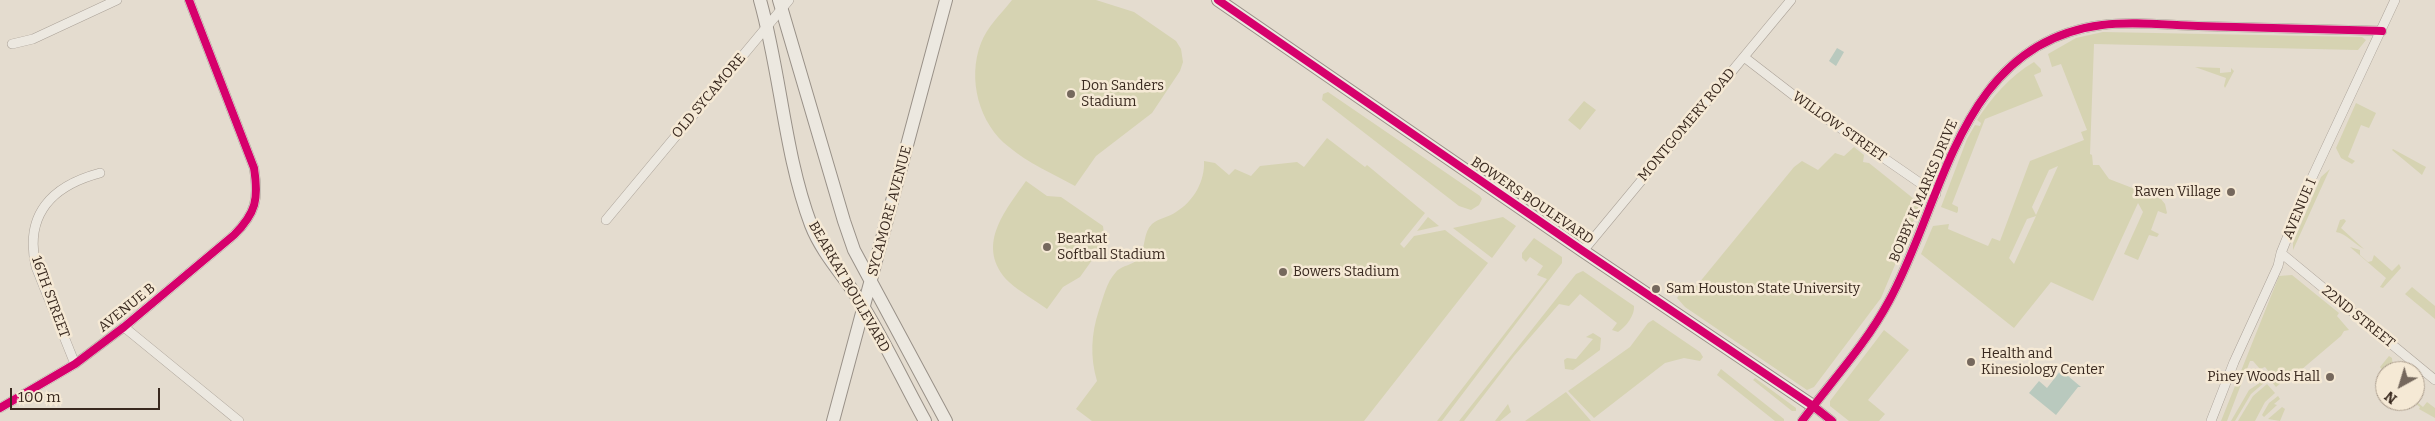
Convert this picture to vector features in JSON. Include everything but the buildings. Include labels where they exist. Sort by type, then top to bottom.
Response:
[{"type":"street","points":[[12,44],[32,39],[117,0]]},
{"type":"street","name":"AVENUE B","points":[[0,408],[75,364],[124,327],[234,234],[247,222],[254,208],[256,183],[254,168],[189,0]]},
{"type":"street","name":"BEARKAT BOULEVARD","points":[[760,0],[767,25],[803,202],[812,227],[826,253],[863,306],[924,421]]},
{"type":"street","name":"SYCAMORE AVENUE","points":[[833,421],[946,0]]},
{"type":"street","name":"BOWERS BOULEVARD","points":[[1218,0],[1583,251],[1813,406],[1832,421]]},
{"type":"street","name":"MONTGOMERY ROAD","points":[[1583,251],[1791,0]]},
{"type":"street","name":"AVENUE I","points":[[2211,421],[2234,362],[2278,266],[2281,253],[2309,184],[2395,0]]},
{"type":"street","name":"BEARKAT BOULEVARD","points":[[783,3],[844,221],[854,250],[946,421]]},
{"type":"street","name":"OLD SYCAMORE","points":[[606,220],[767,25],[783,3]]},
{"type":"street","name":"BOBBY K MARKS DRIVE","points":[[1802,421],[1870,332],[1888,303],[1903,274],[1956,143],[1970,115],[1986,91],[2029,53],[2061,37],[2102,25],[2127,24],[2382,31]]},
{"type":"street","name":"WILLOW STREET","points":[[1744,57],[1801,101],[1936,194]]},
{"type":"street","name":"16TH STREET","points":[[75,364],[36,267],[32,251],[32,235],[36,221],[43,208],[55,194],[69,184],[100,173]]},
{"type":"street","name":"22ND STREET","points":[[2281,253],[2435,380]]},
{"type":"street","points":[[124,327],[239,421]]},
{"type":"shaded area","name":"Don Sanders Stadium","points":[[1012,0],[1096,0],[1134,12],[1176,41],[1181,49],[1183,62],[1180,71],[1152,113],[1096,156],[1075,186],[1016,153],[999,137],[983,113],[976,86],[975,71],[977,57],[984,37]]},
{"type":"shaded area","points":[[2103,32],[2362,37],[2366,40],[2358,50],[2094,44],[2090,154],[2092,155],[2093,165],[2099,165],[2109,179],[2161,199],[2165,204],[2167,213],[2158,211],[2151,230],[2159,234],[2157,237],[2149,235],[2138,260],[2124,254],[2143,212],[2138,203],[2093,301],[2051,282],[2014,328],[1921,254],[1933,226],[1949,224],[1948,229],[1988,246],[1992,238],[2000,241],[2030,161],[2084,140],[2081,132],[2087,130],[2061,64],[2052,67],[2048,54],[2076,38]],"holes":[[[2058,166],[2036,215],[2032,207],[2049,170]],[[2036,216],[2014,264],[2009,258],[2027,219]]]},
{"type":"shaded area","points":[[1837,48],[1844,52],[1836,66],[1829,61]]},
{"type":"shaded area","points":[[2034,62],[2041,69],[2041,72],[2034,75],[2043,96],[1985,119],[1952,204],[1958,207],[1957,213],[1941,207],[1967,139],[1975,125],[1980,126],[1981,123],[1977,120],[2002,88]]},
{"type":"shaded area","points":[[2195,67],[2220,68],[2220,73],[2231,72],[2231,68],[2234,71],[2225,88],[2226,78]]},
{"type":"shaded area","points":[[1328,92],[1480,196],[1482,199],[1479,205],[1471,210],[1459,206],[1322,100],[1323,94]]},
{"type":"shaded area","points":[[1584,101],[1596,110],[1580,130],[1568,120]]},
{"type":"shaded area","points":[[2356,103],[2376,113],[2369,128],[2361,125],[2348,157],[2355,161],[2352,164],[2341,158],[2336,148]]},
{"type":"shaded area","name":"Bowers Stadium","points":[[1327,138],[1365,167],[1367,165],[1425,213],[1400,244],[1404,248],[1414,236],[1445,230],[1488,263],[1364,421],[1092,421],[1076,409],[1097,381],[1092,354],[1094,328],[1110,281],[1119,269],[1138,259],[1142,252],[1147,231],[1152,224],[1176,212],[1193,196],[1203,176],[1204,161],[1215,163],[1229,175],[1235,169],[1251,176],[1260,166],[1297,162],[1304,167]]},
{"type":"shaded area","points":[[1854,147],[1864,155],[1863,162],[1869,163],[1914,199],[1920,193],[1924,196],[1881,298],[1814,387],[1807,390],[1685,307],[1677,298],[1686,284],[1694,289],[1794,167],[1802,161],[1818,170],[1835,153],[1844,156]]},
{"type":"shaded area","points":[[2392,150],[2426,167],[2422,175]]},
{"type":"shaded area","points":[[2330,169],[2293,250],[2293,243],[2321,177]]},
{"type":"shaded area","name":"Bearkat Softball Stadium","points":[[1026,181],[1047,196],[1061,197],[1103,226],[1105,242],[1080,277],[1063,287],[1047,309],[1009,282],[999,269],[994,256],[993,243],[996,230],[1002,217]]},
{"type":"shaded area","points":[[1428,217],[1439,226],[1417,231]]},
{"type":"shaded area","points":[[1503,217],[1516,226],[1492,258],[1453,228]]},
{"type":"shaded area","points":[[2344,219],[2346,221],[2341,228],[2364,249],[2344,235],[2336,232],[2340,220]]},
{"type":"shaded area","points":[[1534,238],[1562,257],[1562,263],[1442,421],[1437,421],[1547,279],[1537,275],[1543,266],[1530,257],[1526,262],[1522,258],[1522,253]]},
{"type":"shaded area","points":[[2350,247],[2360,250],[2360,255],[2368,262],[2372,261],[2374,255],[2392,271],[2399,264],[2401,268],[2383,288],[2380,287],[2386,278]]},
{"type":"shaded area","points":[[1583,271],[1634,306],[1633,313],[1627,324],[1618,332],[1612,330],[1617,323],[1580,294],[1569,306],[1559,304],[1514,356],[1464,421],[1459,421],[1576,274]]},
{"type":"shaded area","points":[[2292,275],[2339,313],[2337,316],[2349,330],[2344,331],[2341,336],[2301,370],[2295,371],[2276,387],[2271,381],[2274,378],[2265,367],[2260,369],[2253,361],[2250,361],[2227,421],[2221,421],[2279,276]]},
{"type":"shaded area","points":[[2412,287],[2435,306],[2435,319],[2405,294]]},
{"type":"shaded area","points":[[1653,320],[1700,352],[1703,357],[1700,361],[1684,358],[1665,363],[1594,418],[1568,391],[1630,347],[1648,323]]},
{"type":"shaded area","points":[[1884,330],[1909,350],[1868,400],[1885,414],[1879,421],[1849,421],[1830,406],[1830,401]]},
{"type":"shaded area","points":[[1593,333],[1601,338],[1600,350],[1573,370],[1565,369],[1564,360],[1567,358],[1576,359],[1593,339],[1586,337]]},
{"type":"shaded area","points":[[2389,356],[2392,358],[2392,361],[2385,361]]},
{"type":"shaded area","points":[[1721,369],[1784,419],[1784,421],[1775,421],[1717,375]]},
{"type":"shaded area","points":[[2061,370],[2081,387],[2078,387],[2056,415],[2029,393],[2039,381],[2047,388]]},
{"type":"shaded area","points":[[1755,378],[1796,408],[1796,411],[1792,411],[1753,380]]},
{"type":"shaded area","points":[[2264,380],[2265,382],[2251,394],[2235,421],[2231,421],[2249,390]]},
{"type":"shaded area","points":[[2267,384],[2275,393],[2265,402],[2255,421],[2238,421],[2253,396]]},
{"type":"shaded area","points":[[1566,392],[1591,421],[1525,421]]},
{"type":"shaded area","points":[[2278,396],[2280,399],[2274,404],[2277,405],[2264,417],[2262,415],[2269,403]]},
{"type":"shaded area","points":[[2427,402],[2435,408],[2435,418],[2423,411],[2425,411]]},
{"type":"shaded area","points":[[1508,404],[1511,412],[1500,421],[1495,421]]},
{"type":"shaded area","points":[[2282,407],[2285,409],[2280,421],[2268,419]]},
{"type":"cycle path","points":[[0,408],[75,364],[124,327],[234,235],[247,220],[251,212],[256,197],[254,168],[189,0]]},
{"type":"cycle path","points":[[1218,0],[1583,251],[1813,406],[1832,421]]},
{"type":"cycle path","points":[[1802,421],[1859,348],[1880,317],[1908,261],[1943,174],[1963,132],[1987,93],[2016,61],[2054,38],[2102,25],[2114,24],[2138,23],[2382,31]]},
{"type":"place","name":"Don Sanders Stadium","points":[[1071,94]]},
{"type":"place","name":"Raven Village","points":[[2231,192]]},
{"type":"place","name":"Bearkat Softball Stadium","points":[[1047,247]]},
{"type":"place","name":"Bowers Stadium","points":[[1283,272]]},
{"type":"place","name":"Sam Houston State University","points":[[1656,289]]},
{"type":"place","name":"Health and Kinesiology Center","points":[[1971,362]]},
{"type":"place","name":"Piney Woods Hall","points":[[2330,377]]}]
